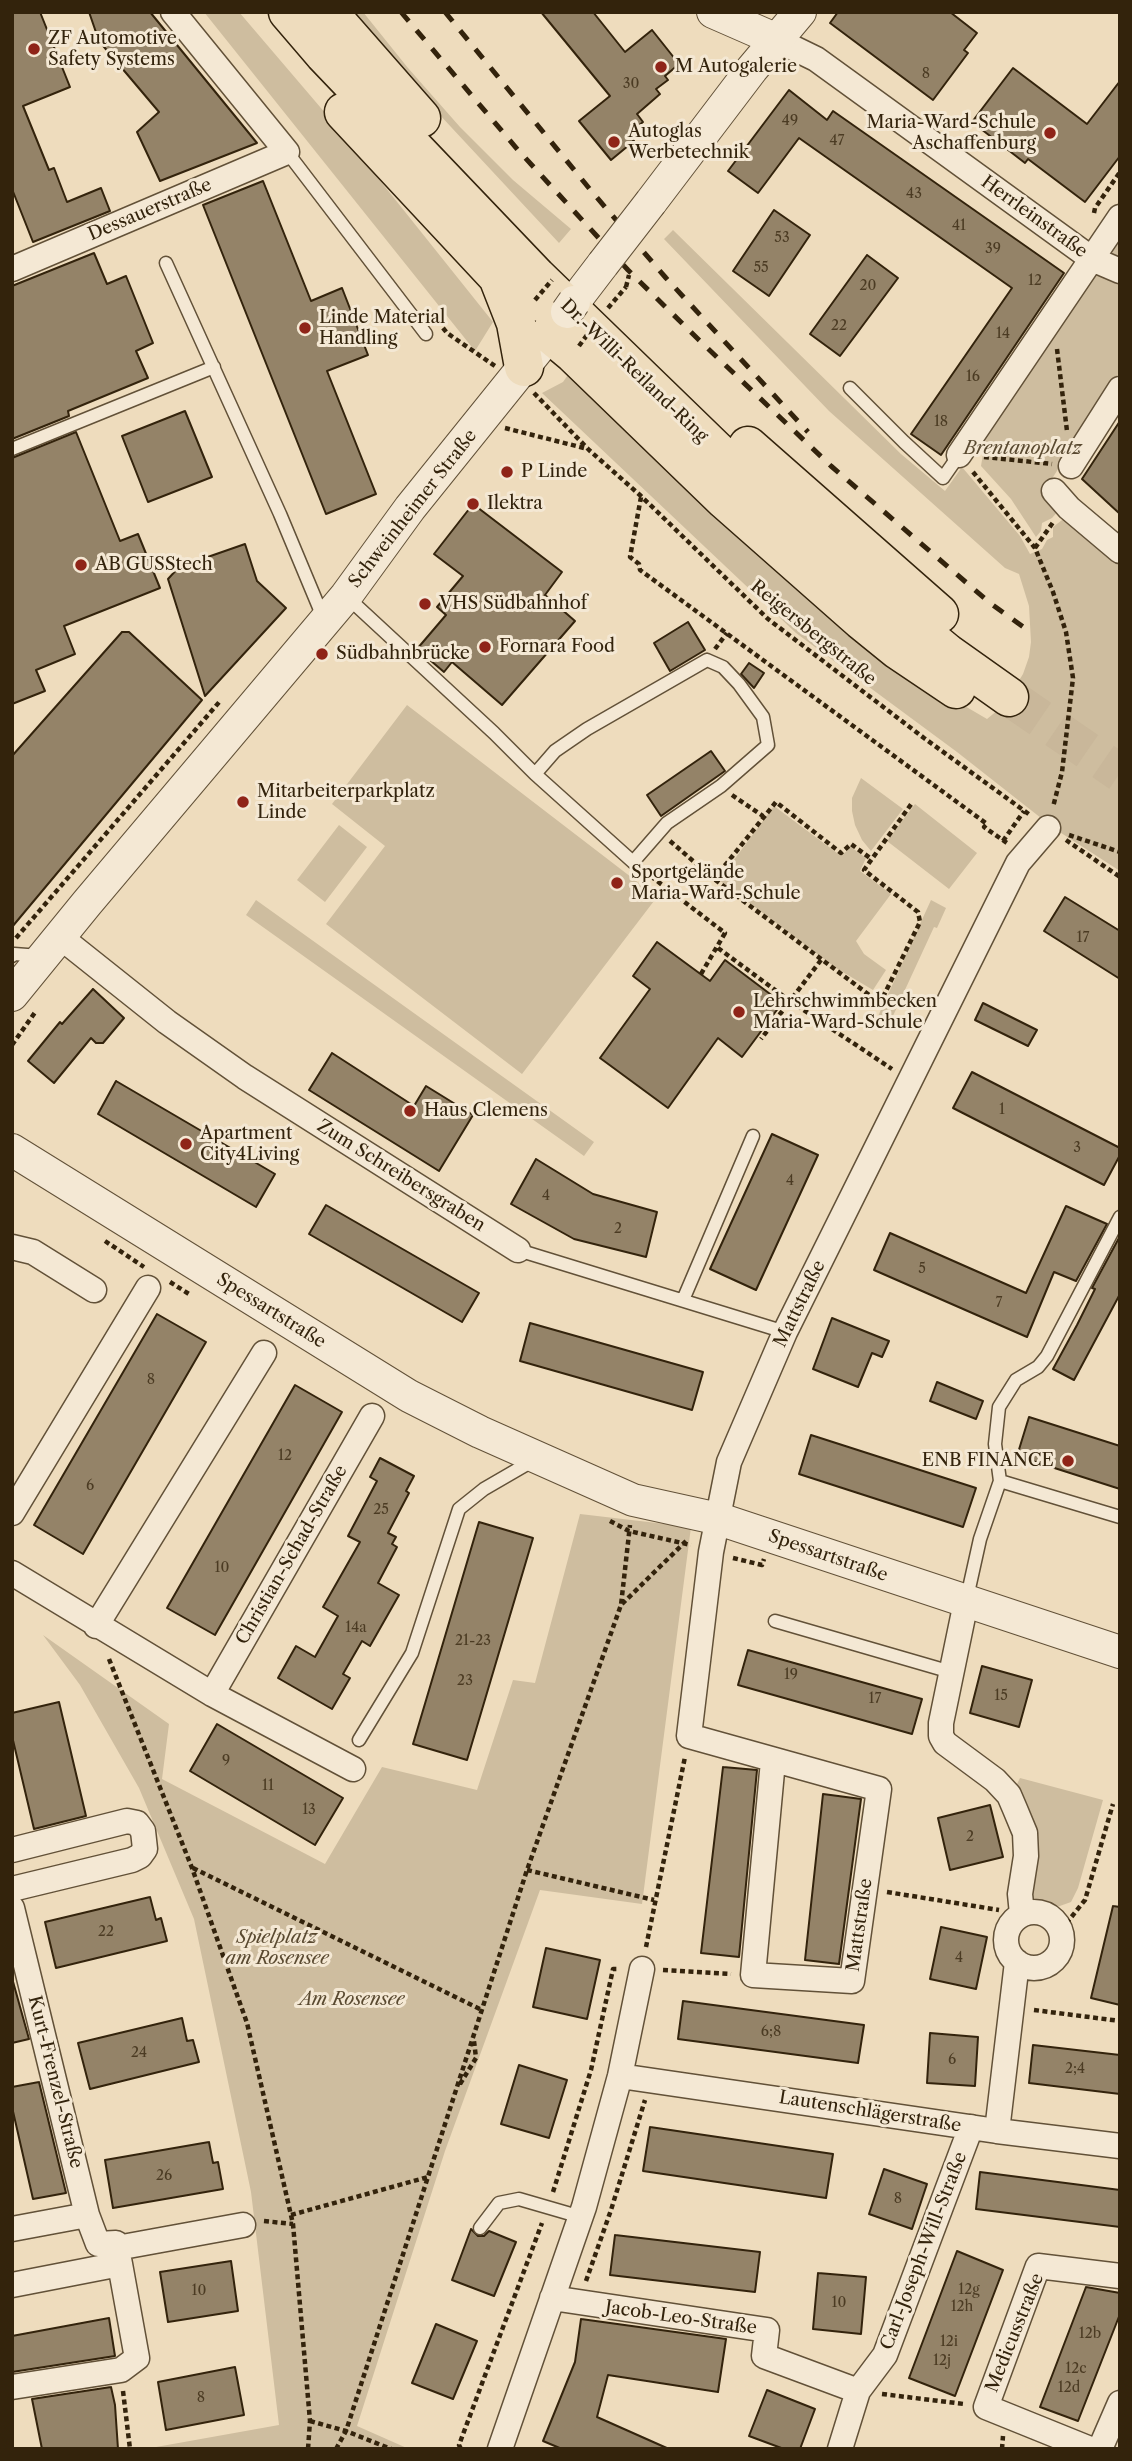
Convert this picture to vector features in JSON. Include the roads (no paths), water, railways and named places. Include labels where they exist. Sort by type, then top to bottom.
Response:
[{"type":"highway","points":[[258,12],[372,143],[498,277],[516,323],[520,373]]},
{"type":"highway","name":"Dr.-Willi-Reiland-Ring","points":[[288,12],[324,54],[537,277],[797,529],[947,653],[1009,698]]},
{"type":"highway","points":[[328,12],[574,305],[767,465],[973,645],[1009,698]]},
{"type":"highway","points":[[498,277],[574,305]]},
{"type":"highway","points":[[574,305],[581,360],[725,500],[898,650],[958,690],[1009,698]]},
{"type":"street","points":[[173,12],[287,152]]},
{"type":"street","points":[[713,12],[777,40]]},
{"type":"street","name":"Schweinheimer Straße","points":[[12,995],[346,596],[410,509],[574,305],[752,69],[800,12]]},
{"type":"street","name":"Herrleinstraße","points":[[777,40],[816,59],[1091,260],[1120,271]]},
{"type":"street","name":"Dessauerstraße","points":[[12,269],[287,152]]},
{"type":"street","points":[[959,455],[1120,217]]},
{"type":"street","points":[[1071,466],[1120,389]]},
{"type":"street","points":[[1062,500],[1120,551]]},
{"type":"street","name":"Mattstraße","points":[[774,1761],[753,1975],[852,1981],[879,1789],[689,1736],[711,1552],[729,1462],[785,1332],[1018,863],[1048,828]]},
{"type":"street","name":"Zum Schreibersgraben","points":[[52,946],[167,1021],[245,1077],[518,1250]]},
{"type":"street","name":"Spessartstraße","points":[[12,1150],[409,1396],[480,1433],[633,1500],[719,1519],[1120,1653]]},
{"type":"street","points":[[12,1247],[33,1252],[94,1290]]},
{"type":"street","points":[[12,1513],[148,1288]]},
{"type":"street","points":[[96,1626],[264,1353]]},
{"type":"street","name":"Christian-Schad-Straße","points":[[212,1694],[372,1416]]},
{"type":"street","points":[[12,1573],[212,1694],[353,1769]]},
{"type":"street","points":[[966,1602],[941,1723],[941,1735],[945,1743],[995,1780],[1012,1802],[1025,1833],[1026,1856],[1018,1917]]},
{"type":"street","points":[[12,1850],[127,1821],[138,1823],[143,1831],[145,1849],[140,1856],[132,1860],[12,1889]]},
{"type":"street","name":"Kurt-Frenzel-Straße","points":[[12,1908],[87,2215],[98,2244],[116,2243],[118,2256]]},
{"type":"street","points":[[1041,1912],[1056,1922],[1061,1930],[1062,1948],[1051,1963],[1034,1968],[1017,1962],[1010,1955],[1007,1946],[1009,1927],[1018,1917],[1041,1912]]},
{"type":"street","points":[[997,2131],[1017,1962]]},
{"type":"street","points":[[500,2449],[581,2217],[620,2076],[642,1969]]},
{"type":"street","name":"Lautenschlägerstraße","points":[[620,2076],[997,2131],[1120,2146]]},
{"type":"street","name":"Carl-Joseph-Will-Straße","points":[[840,2449],[858,2391],[885,2355],[971,2127]]},
{"type":"street","points":[[12,2229],[87,2215]]},
{"type":"street","points":[[12,2285],[243,2225]]},
{"type":"street","points":[[12,2387],[121,2370],[137,2358],[118,2256]]},
{"type":"street","name":"Medicusstraße","points":[[1090,2449],[986,2407],[1038,2266],[1120,2276]]},
{"type":"street","name":"Jacob-Leo-Straße","points":[[552,2298],[767,2330],[764,2356],[858,2391]]},
{"type":"street","points":[[1100,2449],[1120,2403]]},
{"type":"lane","points":[[287,152],[426,334]]},
{"type":"lane","points":[[166,263],[280,514],[325,621]]},
{"type":"lane","points":[[12,449],[214,367]]},
{"type":"lane","points":[[850,388],[943,478],[959,455]]},
{"type":"lane","points":[[346,596],[535,774],[633,862],[659,831],[721,786],[768,745],[768,733],[763,717],[739,684],[723,667],[707,660],[587,729],[555,751],[535,774]]},
{"type":"lane","points":[[12,956],[52,946]]},
{"type":"lane","points":[[683,1300],[753,1136]]},
{"type":"lane","points":[[966,1602],[980,1539],[1000,1481],[995,1444],[999,1407],[1016,1380],[1038,1367],[1047,1356],[1120,1217]]},
{"type":"lane","name":"Zum Schreibersgraben","points":[[518,1250],[785,1332]]},
{"type":"lane","points":[[359,1740],[412,1653],[459,1509],[484,1489],[537,1458]]},
{"type":"lane","points":[[1000,1481],[1120,1517]]},
{"type":"lane","points":[[775,1621],[951,1672]]},
{"type":"lane","points":[[480,2228],[499,2203],[519,2199],[581,2217]]},
{"type":"tunnel","points":[[1009,697],[1120,773]]},
{"type":"railway","points":[[401,12],[518,150],[628,270],[699,340],[831,466],[990,603],[1029,631]]},
{"type":"railway","points":[[445,12],[666,278],[808,432]]},
{"type":"place","name":"ZF Automotive Safety Systems","points":[[34,49]]},
{"type":"place","name":"M Autogalerie","points":[[661,67]]},
{"type":"place","name":"Maria-Ward-Schule Aschaffenburg","points":[[1050,133]]},
{"type":"place","name":"Autoglas Werbetechnik","points":[[614,142]]},
{"type":"place","name":"Linde Material Handling","points":[[305,328]]},
{"type":"place","name":"P Linde","points":[[507,472]]},
{"type":"place","name":"Ilektra","points":[[473,504]]},
{"type":"place","name":"AB GUSStech","points":[[81,565]]},
{"type":"place","name":"VHS Südbahnhof","points":[[425,604]]},
{"type":"place","name":"Fornara Food","points":[[485,647]]},
{"type":"place","name":"Südbahnbrücke","points":[[322,654]]},
{"type":"place","name":"Mitarbeiterparkplatz Linde","points":[[243,802]]},
{"type":"place","name":"Sportgelände Maria-Ward-Schule","points":[[617,883]]},
{"type":"place","name":"Lehrschwimmbecken Maria-Ward-Schule","points":[[739,1012]]},
{"type":"place","name":"Haus Clemens","points":[[410,1111]]},
{"type":"place","name":"Apartment City4Living","points":[[186,1144]]},
{"type":"place","name":"ENB FINANCE","points":[[1068,1461]]},
{"type":"park label","name":"Brentanoplatz","points":[[1023,449]]},
{"type":"park label","name":"Spielplatz am Rosensee","points":[[277,1948]]},
{"type":"park label","name":"Am Rosensee","points":[[352,2000]]}]
